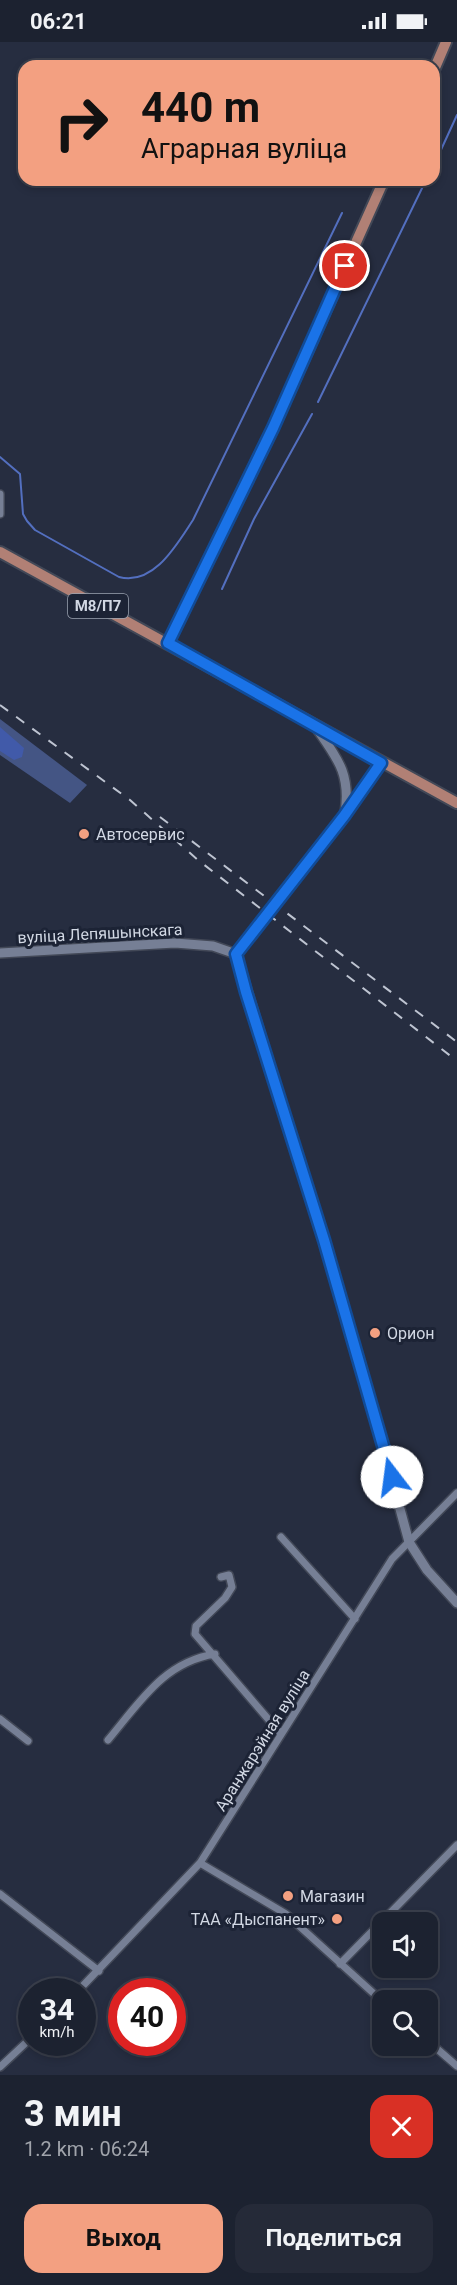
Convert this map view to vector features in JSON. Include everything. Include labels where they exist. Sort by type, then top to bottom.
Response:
[{"type":"main road","points":[[438,60],[446,42]]},
{"type":"main road","points":[[168,643],[273,428],[381,186]]},
{"type":"main road","name":"М8/П7","points":[[0,552],[457,803]]},
{"type":"street","points":[[0,494],[0,514]]},
{"type":"street","points":[[315,726],[346,776],[348,792],[344,816]]},
{"type":"street","points":[[381,763],[344,816],[236,954],[360,1365],[409,1542],[427,1570],[456,1598]]},
{"type":"street","name":"вуліца Лепяшынскага","points":[[0,953],[176,943],[213,946],[236,954]]},
{"type":"street","name":"Аранжарэйная вуліца","points":[[92,1978],[200,1863],[392,1558],[457,1493]]},
{"type":"street","points":[[281,1537],[354,1619]]},
{"type":"street","points":[[220,1577],[230,1575],[232,1587],[225,1598],[196,1626],[195,1634],[215,1654],[281,1734]]},
{"type":"street","points":[[108,1740],[171,1670],[194,1658],[215,1654]]},
{"type":"street","points":[[0,1719],[28,1741]]},
{"type":"street","points":[[340,1964],[457,1845]]},
{"type":"street","points":[[200,1863],[286,1914],[372,1992]]},
{"type":"street","points":[[0,1894],[99,1971]]},
{"type":"street","points":[[0,2067],[18,2050]]},
{"type":"street","points":[[438,2050],[457,2066]]},
{"type":"shaded area","points":[[0,719],[87,785],[70,803],[0,755]]},
{"type":"shaded area","points":[[0,727],[24,748],[22,757],[14,760],[0,751]]},
{"type":"waterway","points":[[440,152],[457,115]]},
{"type":"waterway","points":[[318,402],[423,186]]},
{"type":"waterway","points":[[0,457],[20,474],[23,514],[35,530],[119,577],[132,578],[154,569],[172,551],[193,520],[342,213]]},
{"type":"waterway","points":[[222,589],[254,519],[312,414]]},
{"type":"railway","points":[[0,705],[130,800],[198,860],[457,1061]]},
{"type":"railway","points":[[160,817],[457,1042]]},
{"type":"place","name":"Автосервис","points":[[84,834]]},
{"type":"place","name":"Орион","points":[[375,1333]]},
{"type":"place","name":"Магазин","points":[[288,1896]]},
{"type":"place","name":"ТАА «Дыспанент»","points":[[337,1919]]},
{"type":"route","points":[[345,266],[273,428],[168,643],[381,763],[344,816],[236,954],[324,1240],[392,1477]]}]
